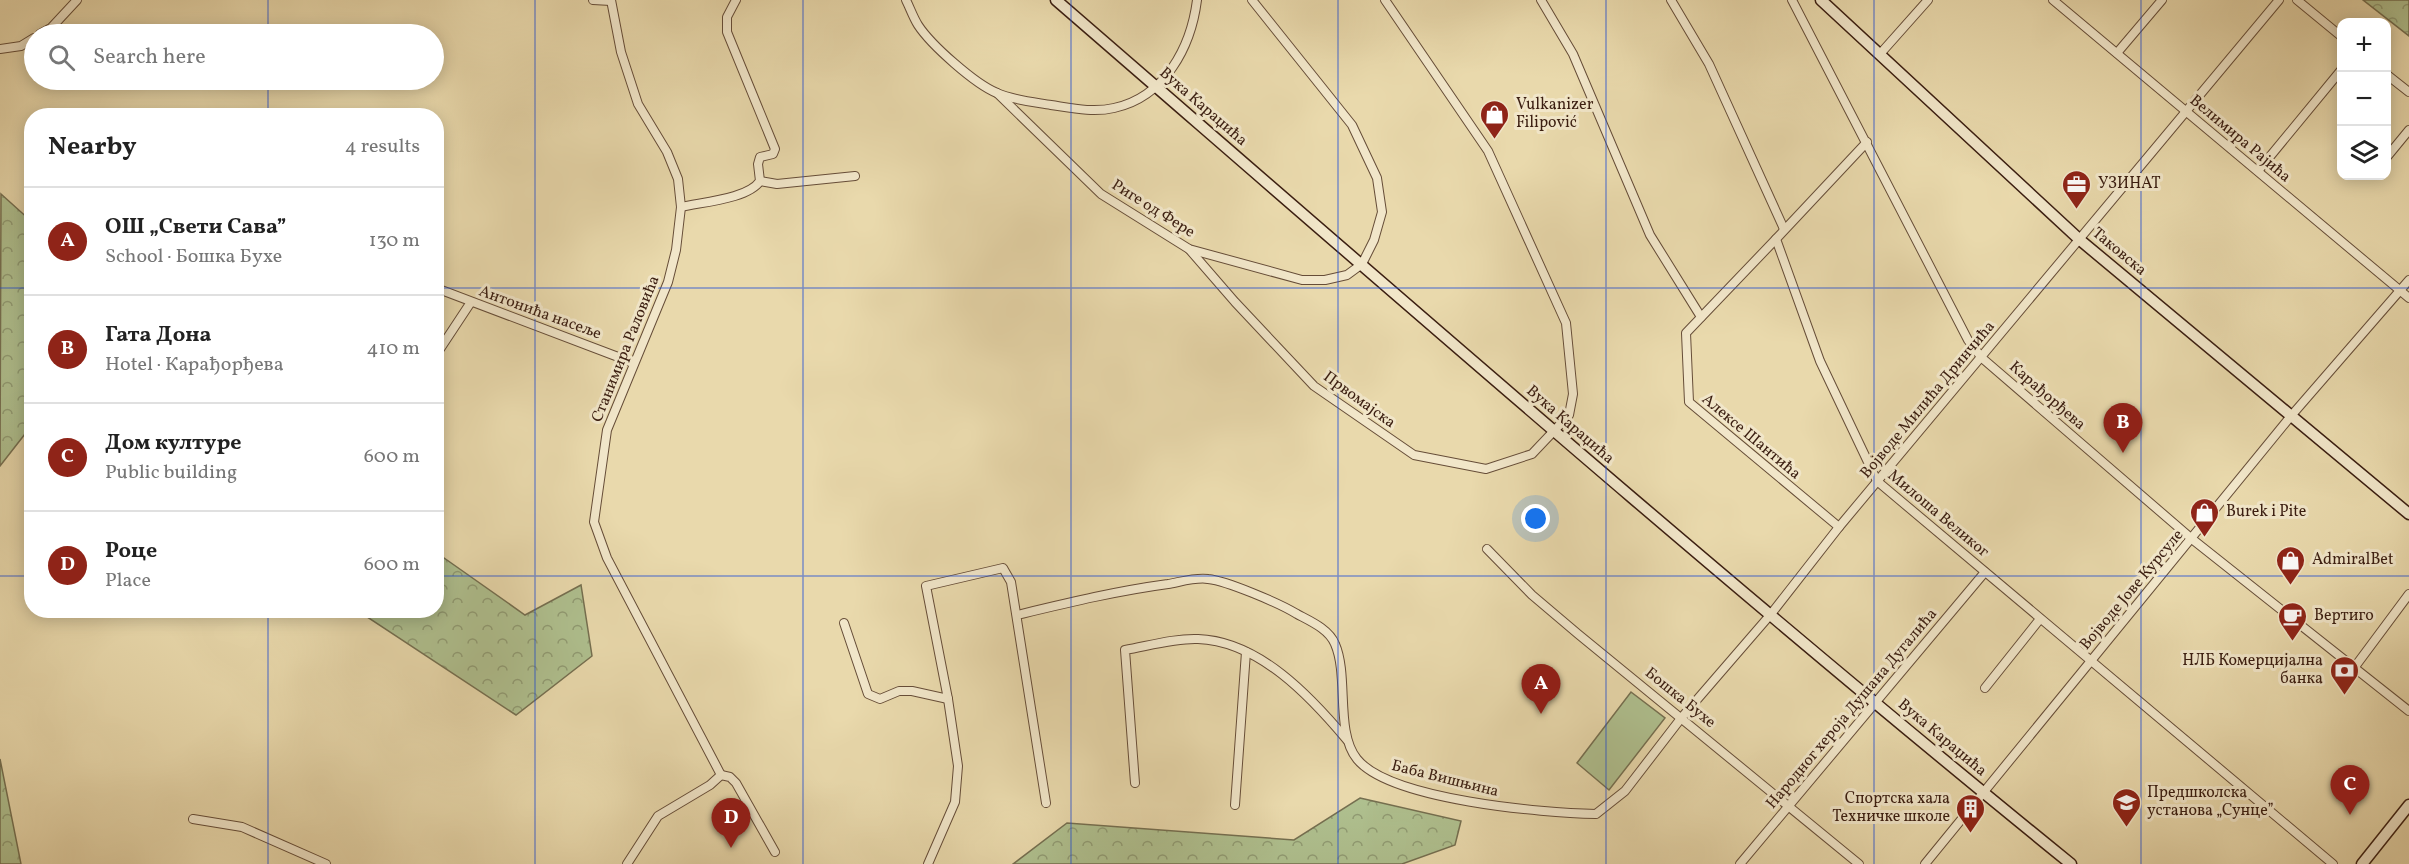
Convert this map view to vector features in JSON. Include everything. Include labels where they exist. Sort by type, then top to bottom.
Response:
[{"type":"street","points":[[55,24],[77,0]]},
{"type":"street","points":[[593,0],[611,0]]},
{"type":"street","name":"Станимира Раловића","points":[[611,0],[621,52],[638,104],[667,152],[678,179],[681,207],[676,250],[668,282],[607,430],[594,522],[607,558],[721,775]]},
{"type":"street","points":[[736,0],[727,17],[727,33],[775,149],[773,154],[760,157],[758,164],[760,181]]},
{"type":"street","points":[[906,0],[919,25],[935,42],[975,80],[997,93],[1029,101],[1098,110],[1131,103],[1157,87],[1182,53],[1194,23],[1197,0]]},
{"type":"street","name":"Вука Караџића","points":[[1056,0],[1555,432],[1982,792],[2071,864]]},
{"type":"street","points":[[1252,0],[1352,125],[1377,178],[1382,212],[1374,240],[1362,264]]},
{"type":"street","name":"Првомајска","points":[[1189,249],[1234,302],[1314,386],[1414,455],[1486,469],[1532,454],[1569,415],[1573,394],[1566,323],[1488,151],[1385,0]]},
{"type":"street","points":[[1540,0],[1573,54],[1650,235],[1701,316]]},
{"type":"street","points":[[1671,0],[1709,64],[1784,229]]},
{"type":"street","name":"Карађорђева","points":[[1792,0],[1968,340],[1982,358],[2192,540],[2409,711]]},
{"type":"street","name":"Таковска","points":[[1821,0],[2080,240],[2409,514]]},
{"type":"street","points":[[1880,54],[1928,0]]},
{"type":"street","name":"Велимира Рајића","points":[[2054,0],[2409,298]]},
{"type":"street","points":[[2117,53],[2162,0]]},
{"type":"street","name":"Војводе Милића Дринчића","points":[[1596,813],[1625,790],[1682,717],[1771,614],[1876,482],[2188,112],[2279,0]]},
{"type":"street","points":[[2297,0],[2337,33]]},
{"type":"street","points":[[0,49],[24,44]]},
{"type":"street","points":[[2258,171],[2340,72]]},
{"type":"street","points":[[2391,78],[2409,92]]},
{"type":"street","name":"Риге од Фере","points":[[997,93],[1101,194],[1189,249],[1302,280],[1325,280],[1347,275],[1362,264]]},
{"type":"street","points":[[2391,152],[2409,130]]},
{"type":"street","points":[[1776,239],[1867,142]]},
{"type":"street","points":[[760,181],[777,184],[855,176]]},
{"type":"street","points":[[681,207],[746,193],[760,181]]},
{"type":"street","name":"Алексе Шантића","points":[[1776,239],[1686,333],[1689,402],[1839,527]]},
{"type":"street","name":"Милоша Великог","points":[[1776,239],[1820,361],[1876,482],[2333,864]]},
{"type":"street","name":"Војводе Јове Курсуле","points":[[1925,864],[2291,416],[2409,280]]},
{"type":"street","name":"Антонића насеље","points":[[444,291],[634,363]]},
{"type":"street","points":[[444,343],[471,302]]},
{"type":"street","name":"Бошка Бухе","points":[[1487,549],[1532,595],[1859,864]]},
{"type":"street","points":[[928,864],[955,802],[958,766],[948,699],[926,586],[1003,568],[1011,582],[1046,803]]},
{"type":"street","name":"Народног хероја Душана Дугалића","points":[[1740,864],[1985,572]]},
{"type":"street","name":"Баба Вишњина","points":[[1017,615],[1112,592],[1208,578],[1282,605],[1320,627],[1332,638],[1336,646],[1348,741],[1356,758],[1386,781],[1521,810],[1596,813]]},
{"type":"street","points":[[2354,668],[2409,594]]},
{"type":"street","points":[[1985,688],[2040,619]]},
{"type":"street","points":[[844,623],[868,694],[880,699],[899,691],[912,691],[948,699]]},
{"type":"street","points":[[1136,783],[1125,650],[1198,639],[1246,652],[1279,673],[1320,707],[1348,741]]},
{"type":"street","points":[[1234,805],[1246,652]]},
{"type":"street","points":[[627,864],[658,816],[710,785],[721,775],[730,777],[736,783],[775,852]]},
{"type":"street","points":[[2362,864],[2409,805]]},
{"type":"street","points":[[193,819],[242,827],[326,864]]},
{"type":"green space","points":[[2363,0],[2409,0],[2409,36],[2391,22],[2391,18],[2386,18]]},
{"type":"green space","points":[[1,194],[24,215],[24,435],[0,466]]},
{"type":"green space","points":[[444,558],[525,615],[581,585],[592,656],[516,715],[369,618],[444,618]]},
{"type":"green space","points":[[1631,692],[1665,718],[1609,790],[1577,763]]},
{"type":"green space","points":[[0,759],[21,864],[0,864]]},
{"type":"green space","points":[[1360,798],[1461,821],[1455,845],[1402,864],[1013,864],[1067,823],[1294,840]]},
{"type":"place","name":"Vulkanizer Filipović","points":[[1495,140]]},
{"type":"place","name":"УЗИНАТ","points":[[2077,210]]},
{"type":"place","name":"Гата Дона","points":[[2123,453]]},
{"type":"place","name":"Burek i Pite","points":[[2205,538]]},
{"type":"place","name":"AdmiralBet","points":[[2291,586]]},
{"type":"place","name":"Вертиго","points":[[2293,642]]},
{"type":"place","name":"НЛБ Комерцијална банка","points":[[2344,696]]},
{"type":"place","name":"ОШ „Свети Сава”","points":[[1541,714]]},
{"type":"place","name":"Дом културе","points":[[2350,815]]},
{"type":"place","name":"Предшколска установа „Сунце”","points":[[2126,828]]},
{"type":"place","name":"Спортска хала Техничке школе","points":[[1971,834]]},
{"type":"place","name":"Роце","points":[[731,848]]}]
